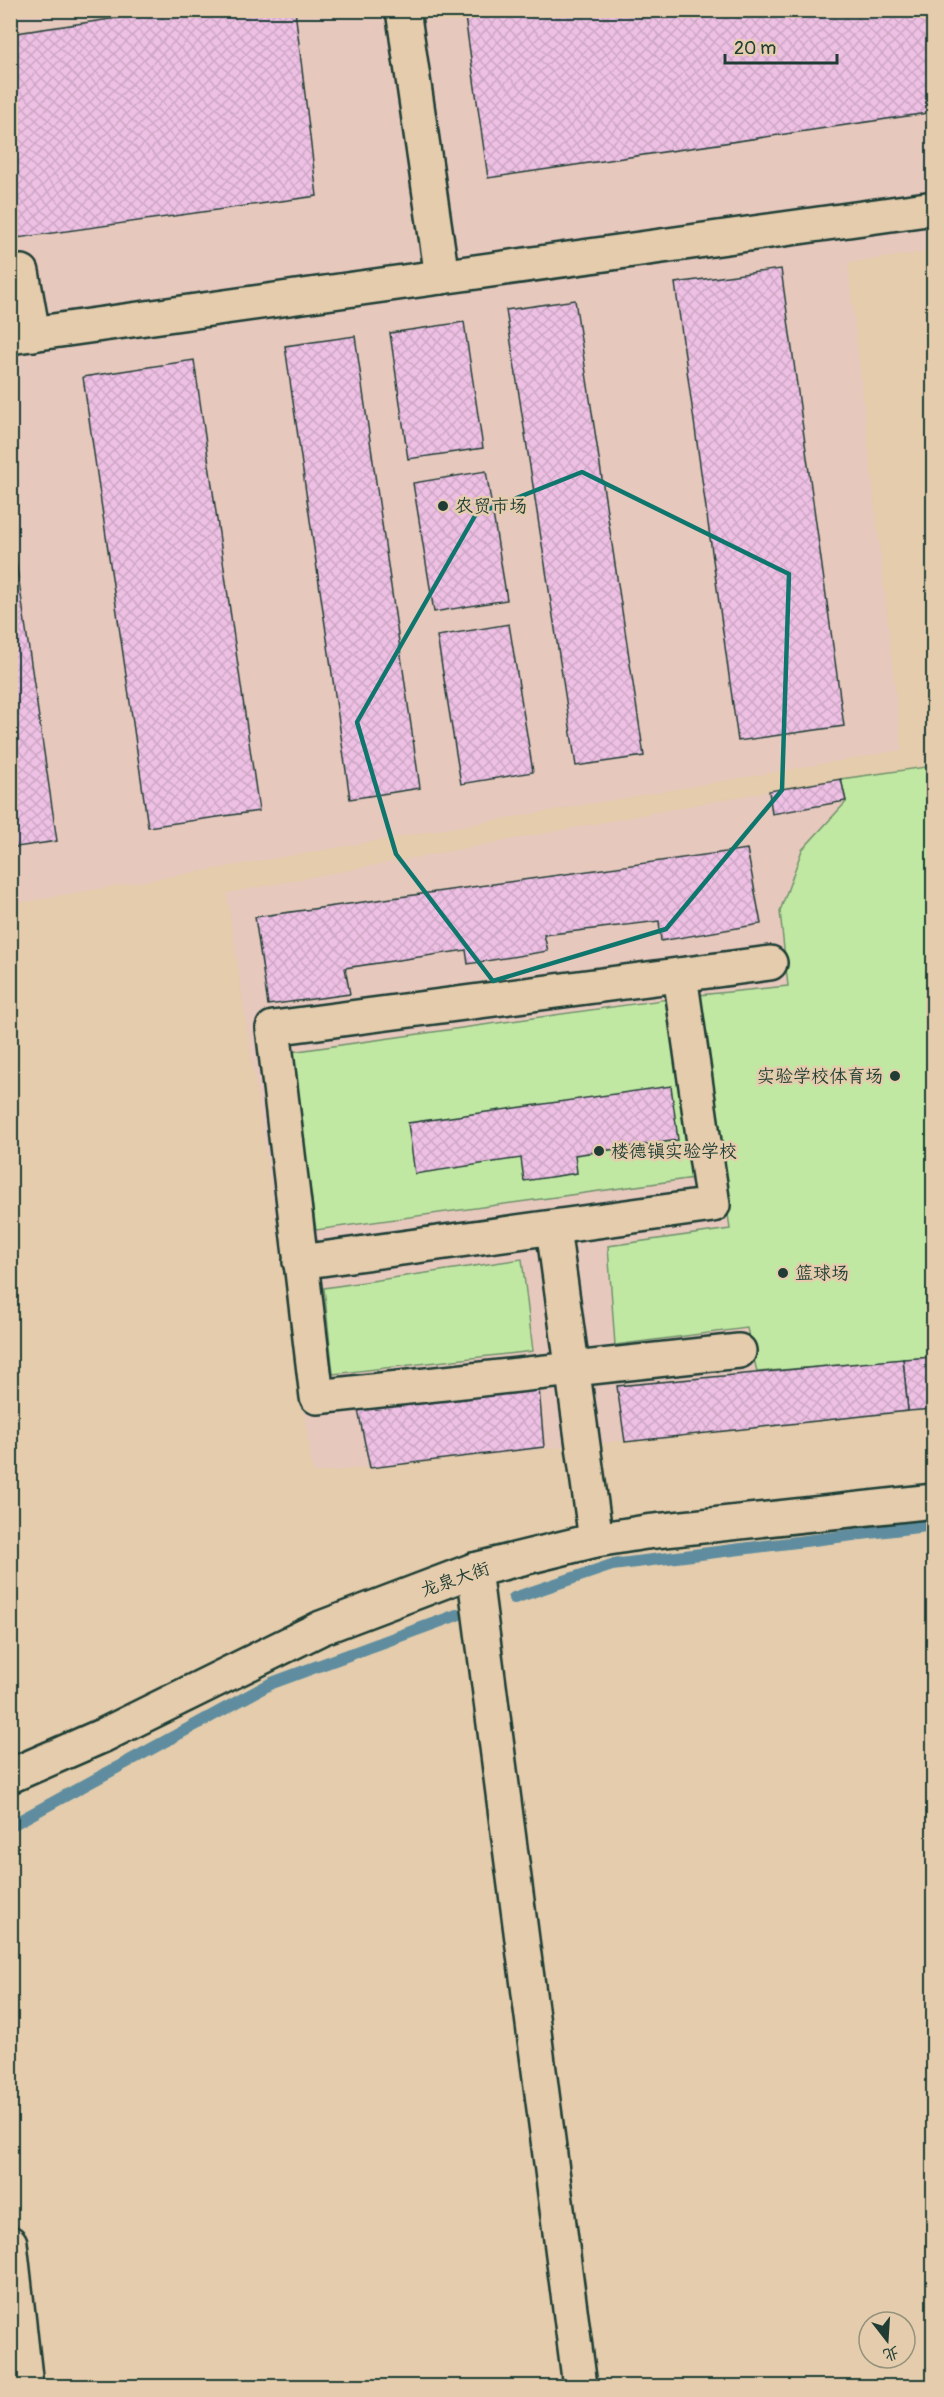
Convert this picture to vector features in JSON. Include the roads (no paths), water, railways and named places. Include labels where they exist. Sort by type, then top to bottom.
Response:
[{"type":"street","points":[[403,10],[442,277]]},
{"type":"street","points":[[10,274],[22,272],[22,335],[933,208]]},
{"type":"street","points":[[739,1351],[316,1397],[273,1028],[770,963]]},
{"type":"street","points":[[300,1262],[713,1205],[680,975]]},
{"type":"street","points":[[553,1228],[596,1540]]},
{"type":"street","name":"龙泉大街","points":[[10,1776],[104,1735],[321,1628],[474,1570],[596,1540],[646,1532],[933,1501]]},
{"type":"street","points":[[474,1570],[580,2386]]},
{"type":"street","points":[[10,2243],[26,2386]]},
{"type":"waterway","points":[[514,1598],[612,1565],[934,1525]]},
{"type":"waterway","points":[[10,1826],[272,1683],[457,1615]]},
{"type":"place","name":"农贸市场","points":[[443,506]]},
{"type":"place","name":"实验学校体育场","points":[[895,1076]]},
{"type":"place","name":"楼德镇实验学校","points":[[599,1151]]},
{"type":"place","name":"篮球场","points":[[783,1273]]}]
